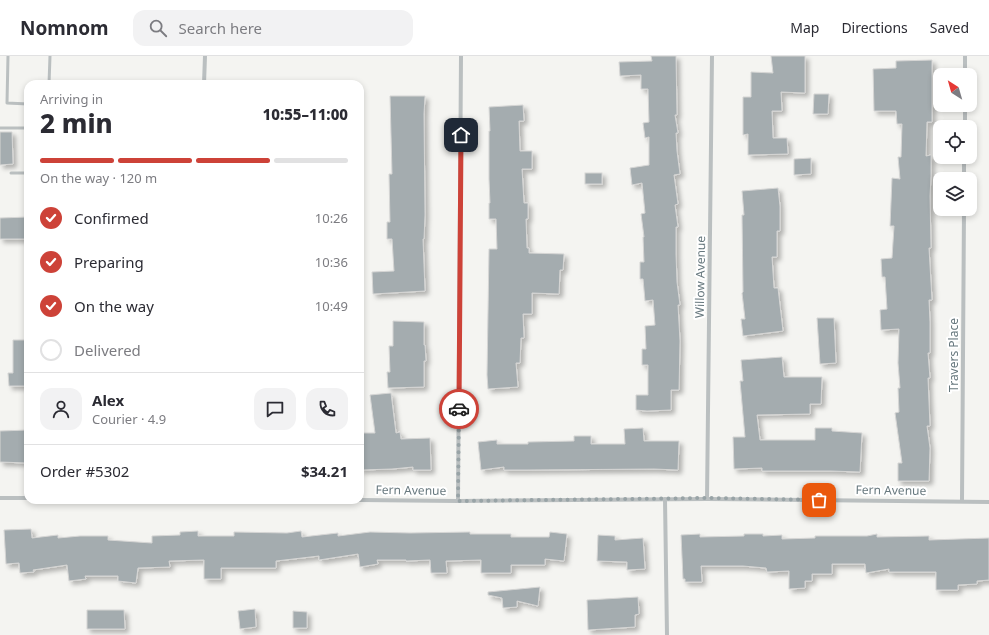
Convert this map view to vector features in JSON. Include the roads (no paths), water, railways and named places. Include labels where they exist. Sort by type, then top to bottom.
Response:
[{"type":"street","points":[[204,80],[205,56]]},
{"type":"street","points":[[458,501],[461,56]]},
{"type":"street","name":"Willow Avenue","points":[[707,498],[712,56]]},
{"type":"street","points":[[965,56],[965,68]]},
{"type":"street","name":"Travers Place","points":[[962,501],[964,216]]},
{"type":"street","points":[[0,498],[24,498]]},
{"type":"street","name":"Fern Avenue","points":[[364,500],[458,501],[707,498],[989,502]]},
{"type":"street","points":[[665,499],[667,635]]},
{"type":"lane","points":[[7,56],[7,103],[24,104]]},
{"type":"lane","points":[[49,80],[50,56]]},
{"type":"lane","points":[[0,128],[24,128]]},
{"type":"lane","points":[[11,173],[24,173]]}]
